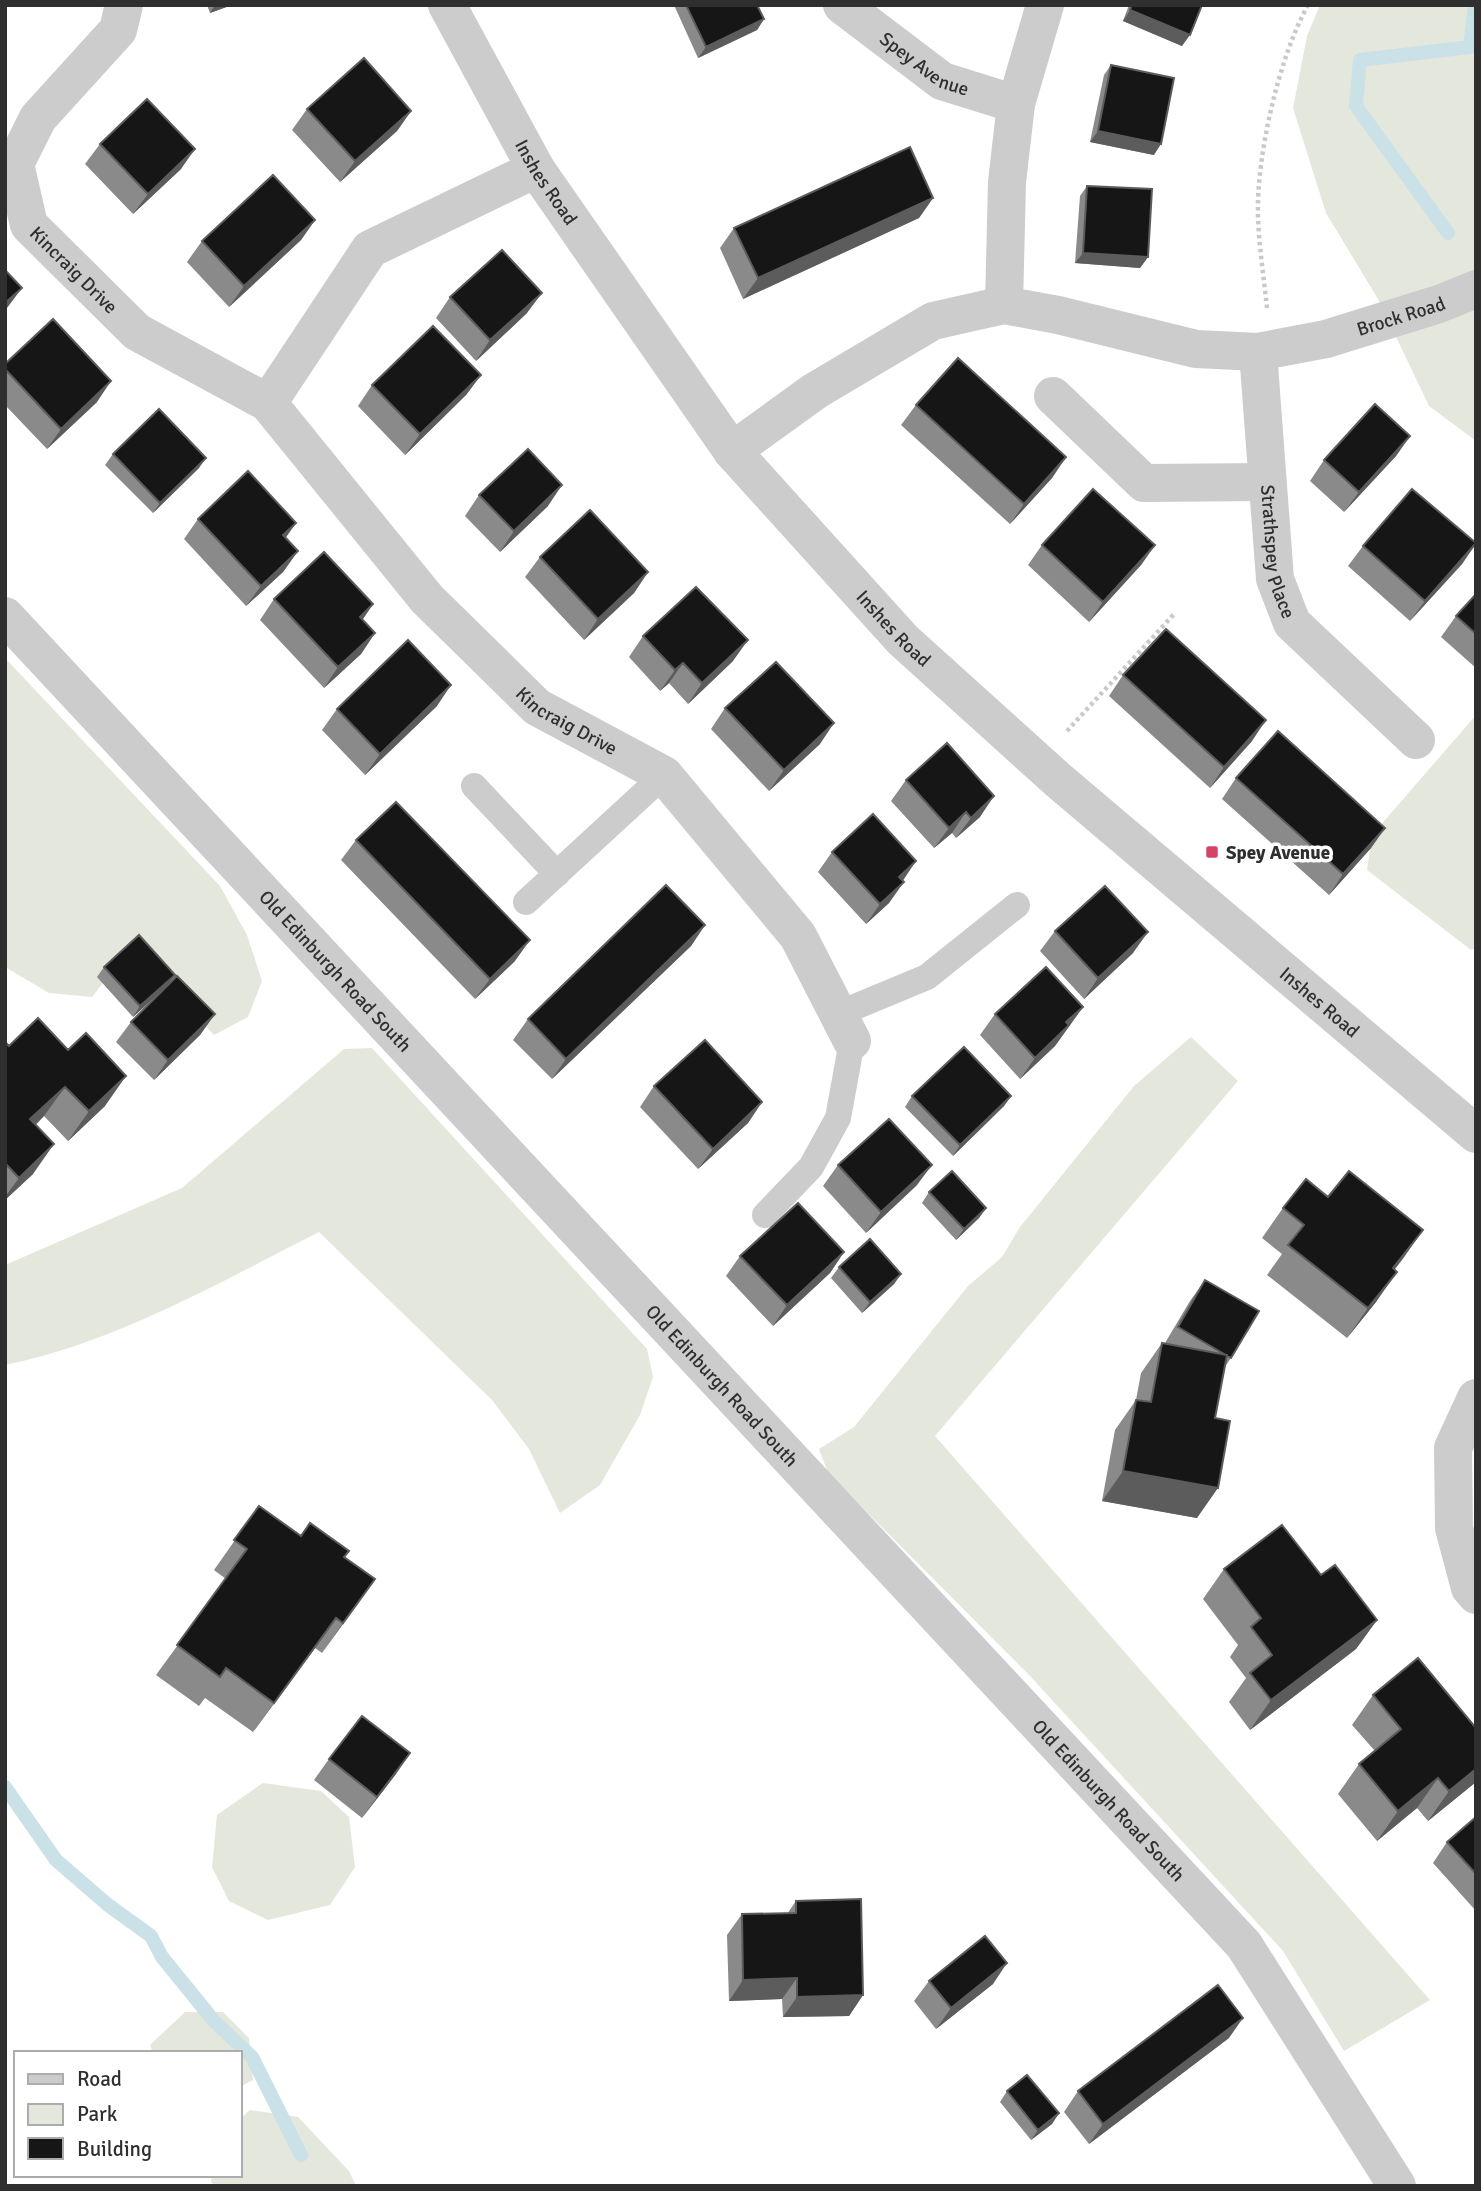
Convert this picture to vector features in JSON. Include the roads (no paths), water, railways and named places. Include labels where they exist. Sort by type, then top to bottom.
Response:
[{"type":"street","name":"Kincraig Drive","points":[[124,5],[118,30],[38,118],[15,164],[29,225],[137,332],[268,403],[427,599],[537,707],[664,775],[798,936],[845,1028]]},
{"type":"street","name":"Inshes Road","points":[[447,5],[536,169],[732,451],[903,640],[1058,780],[1476,1134]]},
{"type":"street","name":"Spey Avenue","points":[[842,5],[942,81],[1016,104]]},
{"type":"street","points":[[732,451],[815,391],[933,321],[1004,305],[1007,182],[1016,104],[1045,5]]},
{"type":"street","points":[[268,403],[370,249],[536,169]]},
{"type":"street","name":"Brock Road","points":[[1004,305],[1058,315],[1196,349],[1258,352],[1326,339],[1438,304],[1476,289]]},
{"type":"street","name":"Strathspey Place","points":[[1258,352],[1265,482],[1275,579],[1292,623],[1416,740]]},
{"type":"street","points":[[1053,396],[1144,483],[1265,482]]},
{"type":"street","name":"Old Edinburgh Road South","points":[[5,617],[1244,1945],[1398,2186]]},
{"type":"street","points":[[1476,1398],[1453,1448],[1453,1463],[1454,1528],[1470,1588],[1476,1595]]},
{"type":"lane","points":[[526,902],[664,775]]},
{"type":"lane","points":[[474,786],[557,874]]},
{"type":"lane","points":[[765,1214],[811,1167],[838,1118],[845,1028],[927,976],[1017,905]]},
{"type":"waterway","points":[[1448,233],[1356,106],[1360,60],[1470,47],[1475,5]]},
{"type":"waterway","points":[[5,1787],[56,1860],[108,1905],[151,1936],[162,1957],[214,2021],[252,2057],[301,2155]]},
{"type":"place","name":"Spey Avenue","points":[[1212,852]]}]
